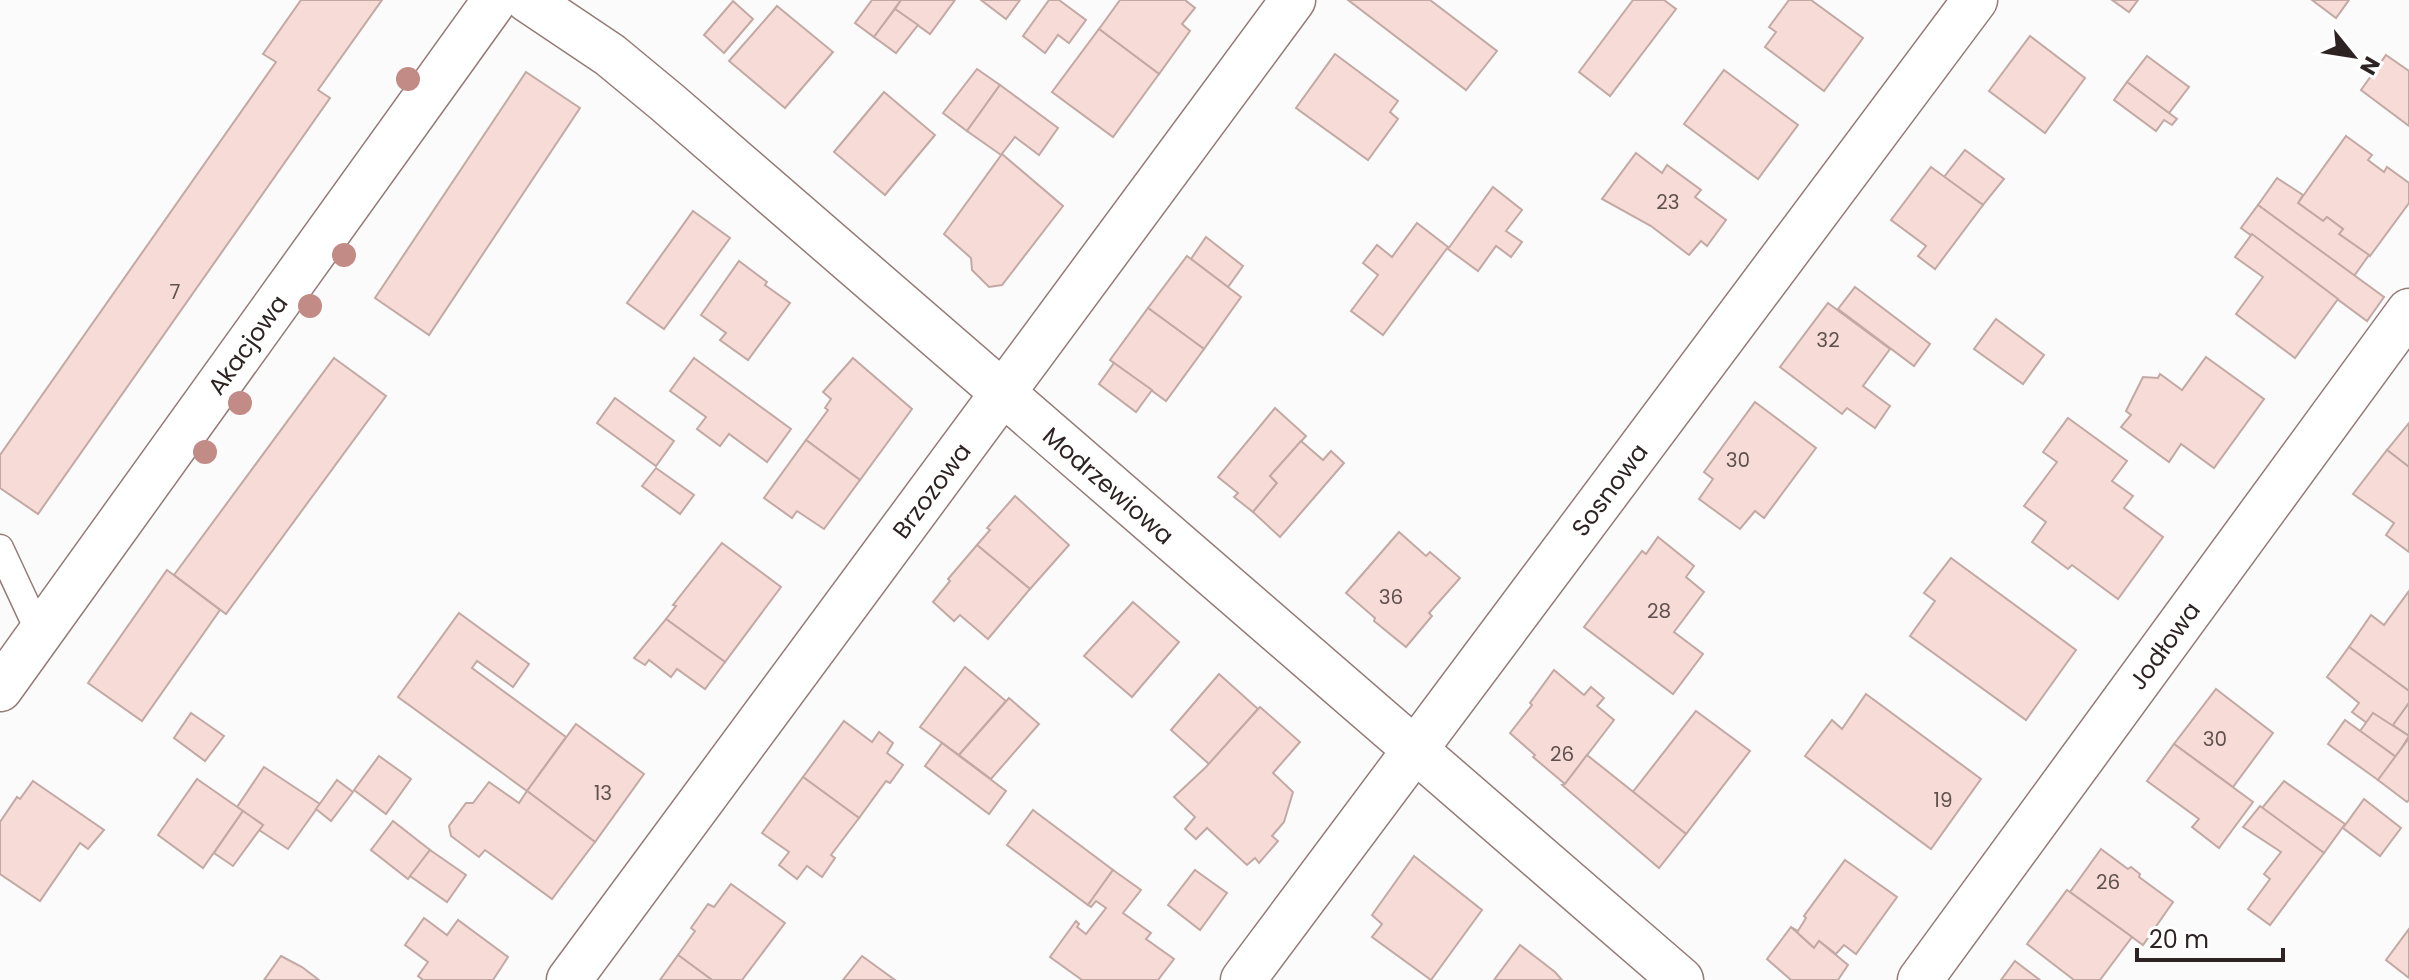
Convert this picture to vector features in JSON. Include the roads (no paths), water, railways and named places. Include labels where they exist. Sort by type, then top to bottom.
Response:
[{"type":"street","name":"Akacjowa","points":[[0,689],[495,0]]},
{"type":"street","name":"Modrzewiowa","points":[[528,0],[610,55],[668,103],[1681,980]]},
{"type":"street","name":"Brzozowa","points":[[569,980],[1293,0]]},
{"type":"street","name":"Sosnowa","points":[[1243,980],[1975,0]]},
{"type":"street","name":"Jodłowa","points":[[1920,980],[2409,311]]},
{"type":"lane","points":[[0,548],[40,634]]}]
